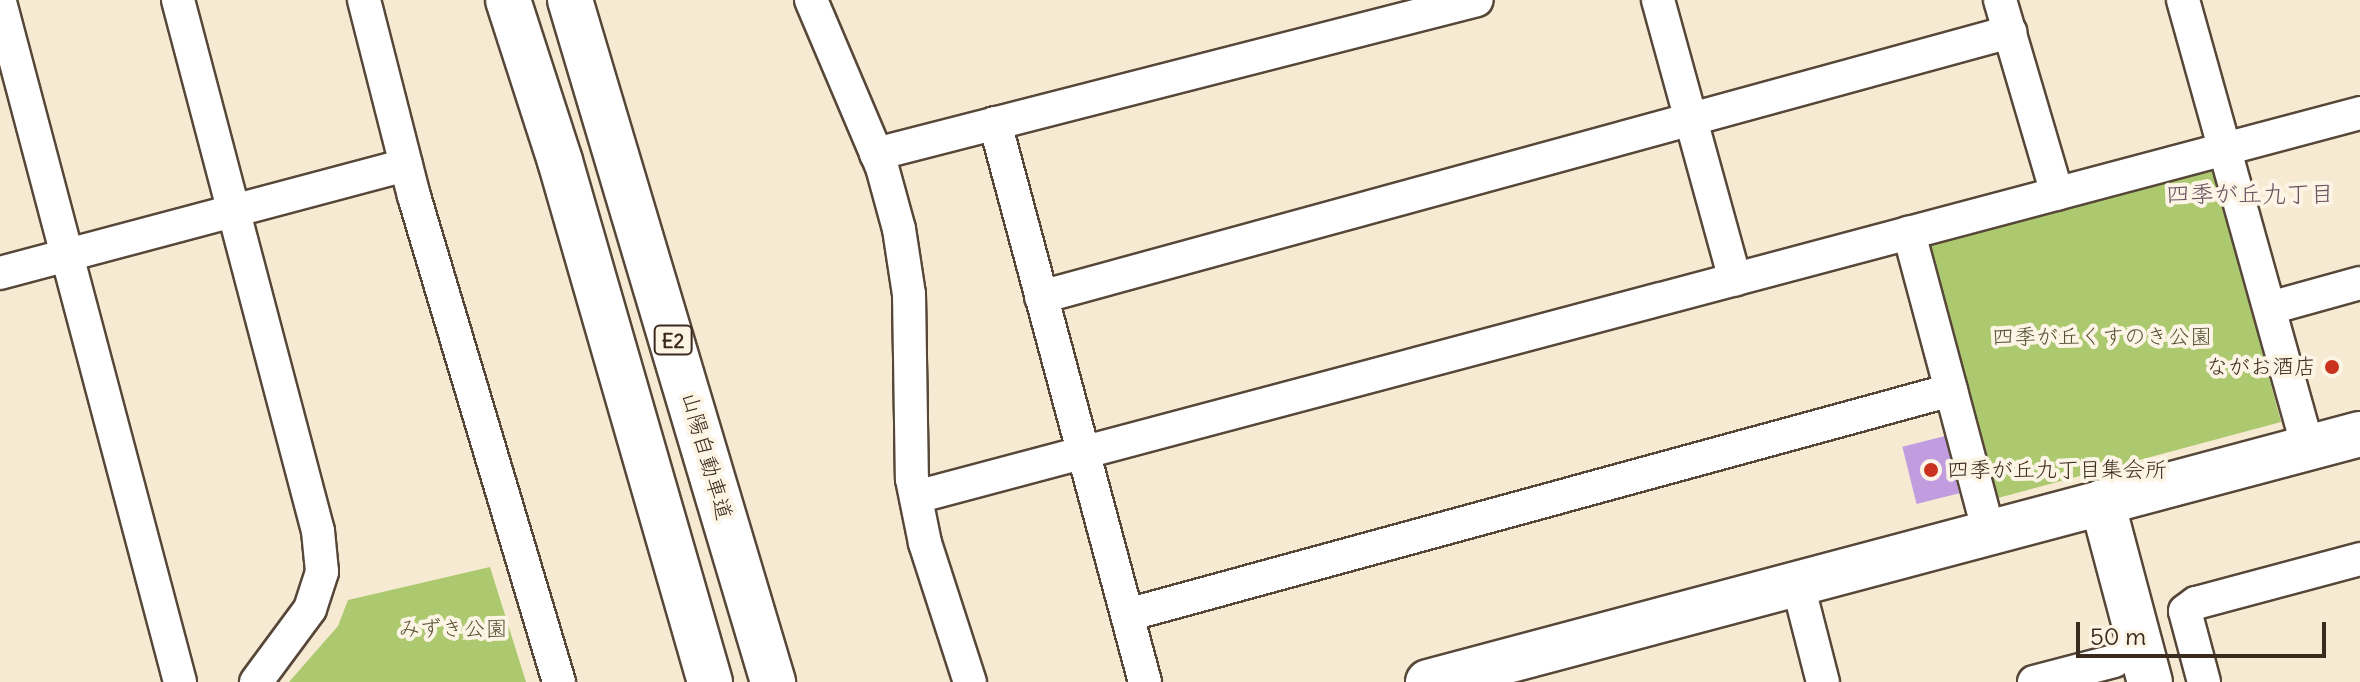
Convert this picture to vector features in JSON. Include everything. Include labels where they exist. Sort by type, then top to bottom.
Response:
[{"type":"main road","points":[[508,0],[560,161],[710,682]]},
{"type":"main road","name":"山陽自動車道","points":[[570,0],[773,682]]},
{"type":"main road","points":[[1428,682],[1797,581],[2360,434]]},
{"type":"main road","points":[[2102,502],[2132,672]]},
{"type":"street","points":[[178,0],[318,531],[322,572],[310,609],[256,682]]},
{"type":"street","points":[[364,0],[406,165],[559,682]]},
{"type":"street","points":[[876,154],[1477,0]]},
{"type":"street","points":[[1658,0],[1735,280]]},
{"type":"street","points":[[2000,0],[2057,194]]},
{"type":"street","points":[[2183,0],[2308,449]]},
{"type":"street","points":[[816,1],[876,154],[899,229],[909,294],[916,497],[970,682]]},
{"type":"street","points":[[0,2],[180,682]]},
{"type":"street","points":[[1041,297],[2010,32]]},
{"type":"street","points":[[916,497],[2360,113]]},
{"type":"street","points":[[995,123],[1145,682]]},
{"type":"street","points":[[0,273],[406,165]]},
{"type":"street","points":[[1909,233],[1983,510]]},
{"type":"street","points":[[2270,308],[2360,283]]},
{"type":"street","points":[[1127,615],[1951,390]]},
{"type":"street","points":[[2204,682],[2185,611],[2196,603],[2360,559]]},
{"type":"street","points":[[1797,581],[1823,682]]},
{"type":"street","points":[[2034,682],[2132,672]]},
{"type":"green space","name":"四季が丘くすのき公園","points":[[2213,168],[2281,422],[1995,499],[1927,245]]},
{"type":"green space","name":"みずき公園","points":[[490,567],[526,682],[289,682],[338,626],[348,600]]},
{"type":"building","name":"四季が丘九丁目集会所","points":[[1945,436],[1959,493],[1917,504],[1902,447]]},
{"type":"place","name":"ながお酒店","points":[[2332,367]]},
{"type":"place","name":"四季が丘九丁目集会所","points":[[1931,470]]},
{"type":"district","name":"四季が丘九丁目","points":[[2250,194]]}]
